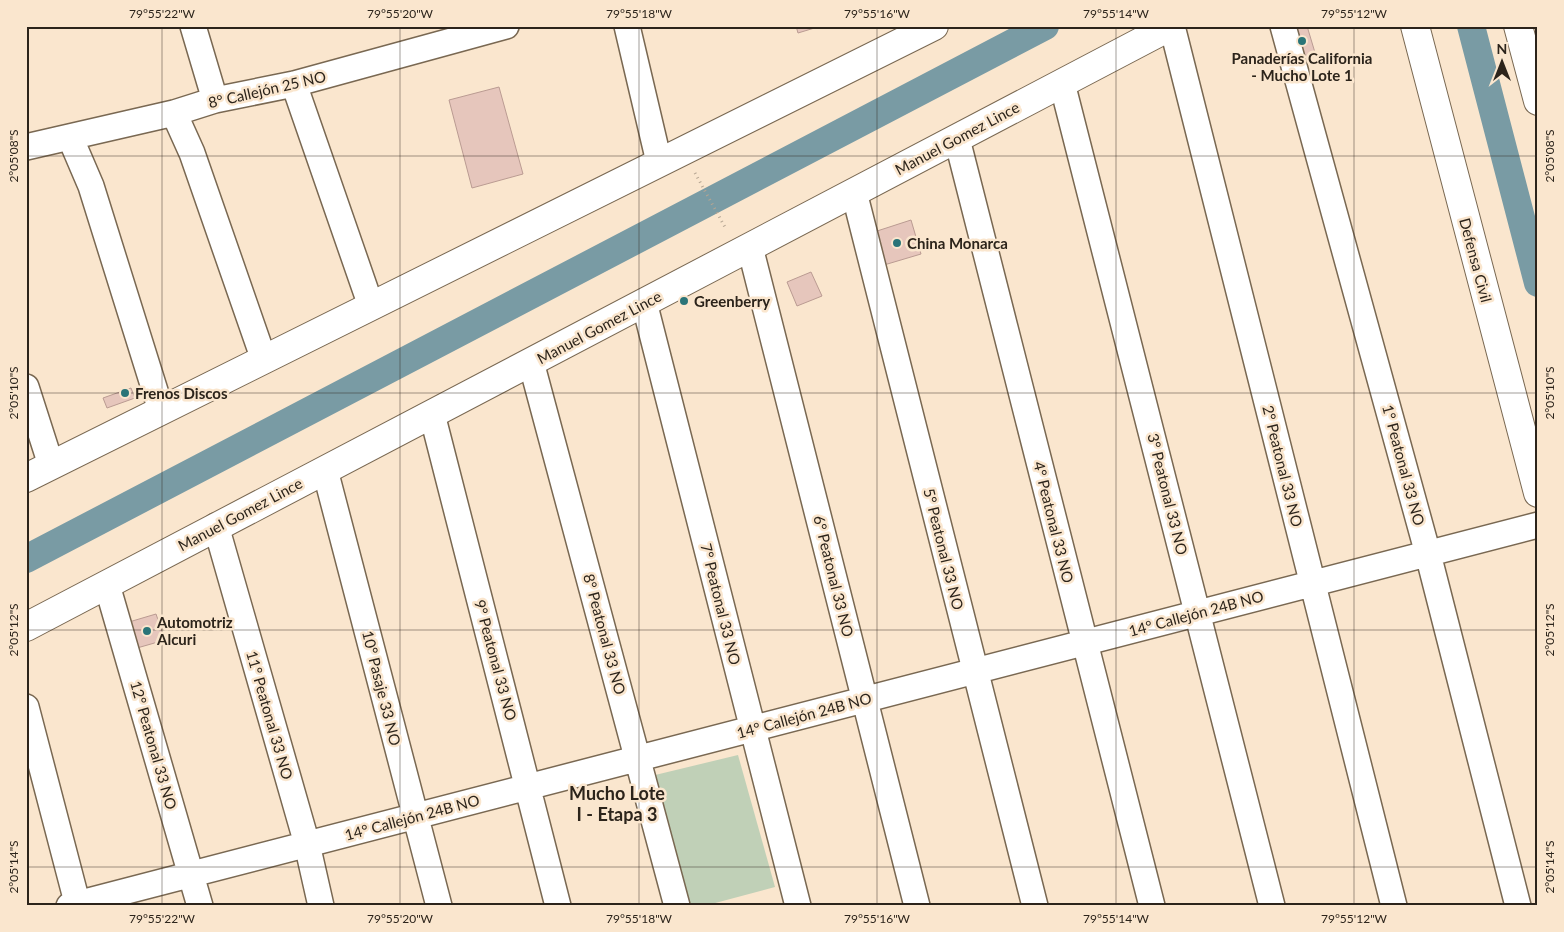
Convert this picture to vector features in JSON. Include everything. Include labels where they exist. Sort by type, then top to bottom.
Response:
[{"type":"main road","points":[[26,478],[934,26]]},
{"type":"main road","name":"Manuel Gomez Lince","points":[[26,627],[1171,26]]},
{"type":"main road","name":"Defensa Civil","points":[[1415,26],[1538,493]]},
{"type":"main road","points":[[1518,26],[1538,101]]},
{"type":"street","points":[[193,26],[215,100]]},
{"type":"street","name":"8° Callejón 25 NO","points":[[26,147],[174,113],[215,100],[294,84],[506,26]]},
{"type":"street","points":[[626,26],[660,162]]},
{"type":"street","name":"2° Peatonal 33 NO","points":[[1171,26],[1394,906]]},
{"type":"street","name":"1° Peatonal 33 NO","points":[[1283,26],[1428,554],[1518,906]]},
{"type":"street","name":"3° Peatonal 33 NO","points":[[1062,83],[1272,906]]},
{"type":"street","points":[[294,84],[371,306]]},
{"type":"street","points":[[174,113],[192,153],[264,360]]},
{"type":"street","points":[[70,137],[91,186],[161,410]]},
{"type":"street","name":"4° Peatonal 33 NO","points":[[957,138],[1152,906]]},
{"type":"street","name":"5° Peatonal 33 NO","points":[[854,192],[1034,906]]},
{"type":"street","name":"6° Peatonal 33 NO","points":[[750,247],[917,906]]},
{"type":"street","name":"7° Peatonal 33 NO","points":[[644,302],[798,906]]},
{"type":"street","name":"8° Peatonal 33 NO","points":[[531,362],[677,906]]},
{"type":"street","points":[[26,387],[51,465]]},
{"type":"street","name":"9° Peatonal 33 NO","points":[[432,414],[529,786],[558,906]]},
{"type":"street","name":"10° Pasaje 33 NO","points":[[325,470],[439,906]]},
{"type":"street","name":"14° Callejón 24B NO","points":[[75,905],[1538,525]]},
{"type":"street","name":"11° Peatonal 33 NO","points":[[216,526],[307,844],[321,906]]},
{"type":"street","name":"12° Peatonal 33 NO","points":[[107,585],[200,906]]},
{"type":"street","points":[[26,707],[75,905]]},
{"type":"path","points":[[693,170],[727,231]]},
{"type":"green space","points":[[738,755],[775,887],[704,906],[686,906],[651,776]]},
{"type":"building","points":[[796,26],[821,26],[798,33]]},
{"type":"building","name":"Panaderías California - Mucho Lote 1","points":[[1289,26],[1307,26],[1316,56],[1299,61]]},
{"type":"building","points":[[499,87],[523,174],[472,188],[449,100]]},
{"type":"building","name":"China Monarca","points":[[911,220],[921,254],[884,265],[874,232]]},
{"type":"building","points":[[811,272],[822,296],[797,306],[787,282]]},
{"type":"building","name":"Frenos Discos","points":[[131,388],[135,398],[107,408],[103,398]]},
{"type":"building","name":"Automotriz Alcuri","points":[[156,614],[165,640],[137,648],[129,622]]},
{"type":"waterway","points":[[26,559],[1045,26]]},
{"type":"waterway","points":[[1471,26],[1538,283]]},
{"type":"place","name":"Panaderías California - Mucho Lote 1","points":[[1302,41]]},
{"type":"place","name":"China Monarca","points":[[897,243]]},
{"type":"place","name":"Greenberry","points":[[684,301]]},
{"type":"place","name":"Frenos Discos","points":[[125,393]]},
{"type":"place","name":"Automotriz Alcuri","points":[[147,631]]},
{"type":"district","name":"Mucho Lote I - Etapa 3","points":[[617,803]]}]
